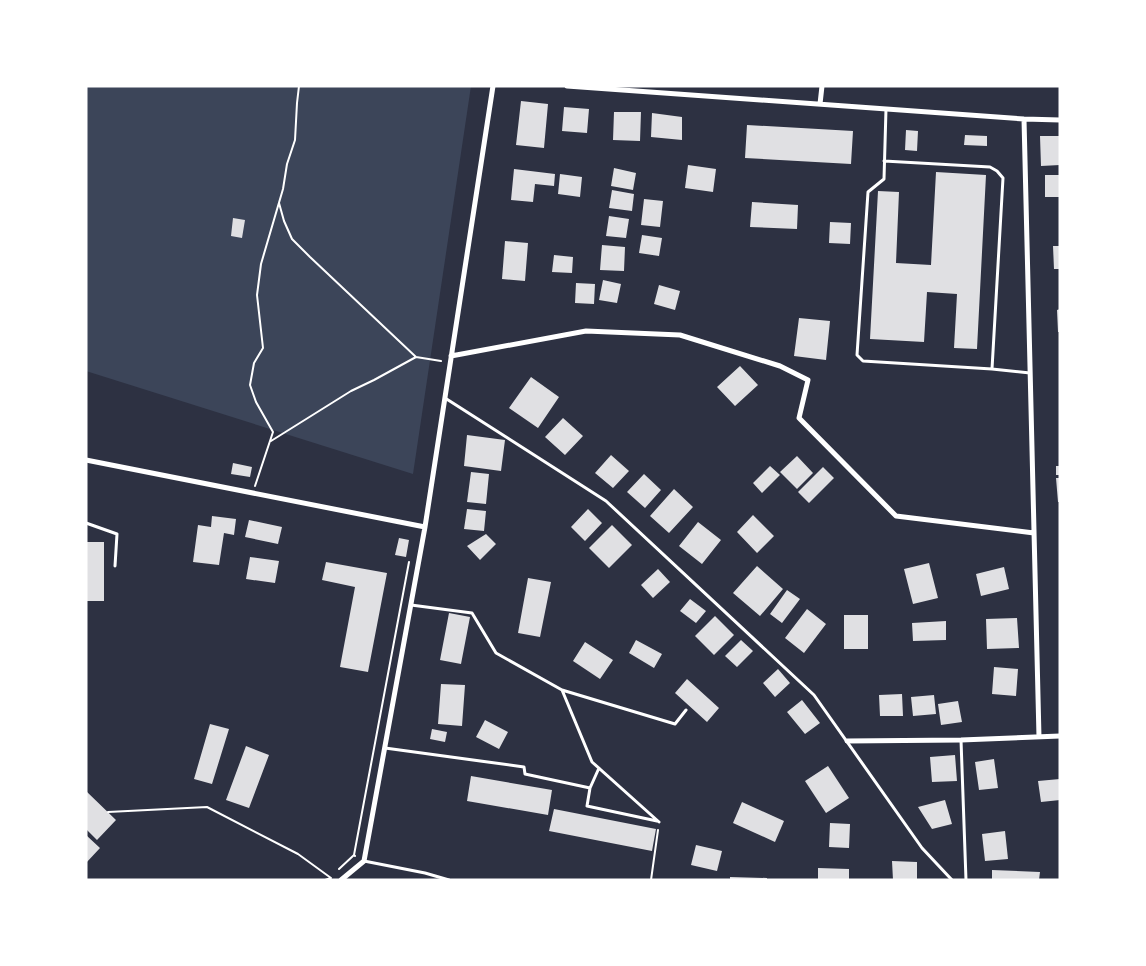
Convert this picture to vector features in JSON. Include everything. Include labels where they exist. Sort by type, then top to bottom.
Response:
[{"type":"street","points":[[341,880],[364,861],[425,527],[493,86]]},
{"type":"street","points":[[567,86],[1060,120]]},
{"type":"street","points":[[820,104],[822,86]]},
{"type":"street","points":[[1024,119],[1039,737]]},
{"type":"street","points":[[451,356],[586,331],[680,335],[780,366],[808,380],[799,418],[896,516],[1034,533]]},
{"type":"street","points":[[86,460],[425,527]]},
{"type":"street","points":[[847,741],[961,740],[1060,736]]},
{"type":"lane","points":[[886,108],[884,179],[868,192],[857,355],[862,361],[992,369],[1030,374]]},
{"type":"lane","points":[[884,160],[990,167],[998,171],[1002,178],[992,369]]},
{"type":"lane","points":[[444,398],[606,501],[814,695],[922,848],[952,880]]},
{"type":"lane","points":[[86,523],[117,534],[115,566]]},
{"type":"lane","points":[[411,605],[472,613],[496,653],[562,690],[675,724],[686,710]]},
{"type":"lane","points":[[562,690],[592,762],[659,822]]},
{"type":"lane","points":[[961,740],[966,880]]},
{"type":"lane","points":[[385,748],[524,767],[525,774],[590,788]]},
{"type":"lane","points":[[599,768],[590,788],[588,806],[659,822]]},
{"type":"lane","points":[[364,861],[425,873],[449,880]]},
{"type":"path","points":[[253,493],[274,432],[256,402],[250,385],[254,363],[264,348],[258,295],[261,264],[295,140],[298,86]]},
{"type":"path","points":[[278,203],[292,239],[416,357],[450,363]]},
{"type":"path","points":[[270,443],[273,439],[351,391],[416,357]]},
{"type":"path","points":[[364,861],[354,856],[410,554]]},
{"type":"path","points":[[108,812],[207,807],[298,854],[331,878],[325,880]]},
{"type":"path","points":[[651,880],[659,822]]},
{"type":"shaded area","points":[[86,86],[471,86],[413,474],[86,371]]},
{"type":"building","points":[[521,101],[548,104],[544,148],[516,145]]},
{"type":"building","points":[[564,107],[589,109],[587,133],[562,131]]},
{"type":"building","points":[[614,112],[641,112],[640,141],[613,140]]},
{"type":"building","points":[[652,113],[682,117],[682,140],[651,137]]},
{"type":"building","points":[[747,125],[853,131],[851,164],[745,158]]},
{"type":"building","points":[[906,130],[918,131],[917,151],[905,150]]},
{"type":"building","points":[[965,135],[987,136],[987,146],[964,145]]},
{"type":"building","points":[[1040,136],[1060,136],[1060,165],[1041,166]]},
{"type":"building","points":[[688,165],[716,169],[713,192],[685,188]]},
{"type":"building","points":[[614,168],[636,173],[633,190],[611,186]]},
{"type":"building","points":[[514,169],[555,174],[554,186],[535,184],[533,202],[511,200]]},
{"type":"building","points":[[936,172],[986,175],[977,349],[954,348],[957,294],[927,292],[924,342],[870,339],[878,191],[899,192],[896,263],[931,265]]},
{"type":"building","points":[[560,174],[582,177],[580,197],[558,194]]},
{"type":"building","points":[[1045,175],[1060,175],[1060,197],[1045,197]]},
{"type":"building","points":[[612,190],[634,194],[632,211],[609,208]]},
{"type":"building","points":[[644,199],[663,201],[660,227],[641,225]]},
{"type":"building","points":[[752,202],[798,205],[797,229],[750,227]]},
{"type":"building","points":[[609,216],[629,219],[626,238],[606,236]]},
{"type":"building","points":[[233,218],[245,220],[242,238],[231,236]]},
{"type":"building","points":[[830,222],[851,223],[850,244],[829,243]]},
{"type":"building","points":[[642,235],[662,238],[659,256],[639,253]]},
{"type":"building","points":[[505,241],[528,243],[525,281],[502,279]]},
{"type":"building","points":[[602,245],[625,247],[624,271],[600,270]]},
{"type":"building","points":[[1053,246],[1060,246],[1060,269],[1054,269]]},
{"type":"building","points":[[554,255],[573,257],[572,273],[552,272]]},
{"type":"building","points":[[603,280],[621,284],[617,303],[599,300]]},
{"type":"building","points":[[576,283],[595,284],[594,304],[575,303]]},
{"type":"building","points":[[659,285],[680,291],[675,310],[654,304]]},
{"type":"building","points":[[1060,309],[1060,332],[1058,332],[1057,310]]},
{"type":"building","points":[[799,318],[830,321],[826,360],[794,356]]},
{"type":"building","points":[[740,366],[758,385],[735,406],[717,387]]},
{"type":"building","points":[[531,377],[559,397],[538,428],[509,408]]},
{"type":"building","points":[[563,418],[583,436],[565,455],[545,437]]},
{"type":"building","points":[[467,435],[505,440],[501,471],[464,466]]},
{"type":"building","points":[[611,455],[629,471],[613,488],[595,473]]},
{"type":"building","points":[[797,456],[813,473],[797,489],[780,472]]},
{"type":"building","points":[[233,463],[252,467],[250,477],[231,474]]},
{"type":"building","points":[[770,466],[780,475],[762,493],[753,483]]},
{"type":"building","points":[[1056,466],[1060,466],[1060,475],[1056,475]]},
{"type":"building","points":[[823,467],[834,478],[809,503],[798,492]]},
{"type":"building","points":[[471,472],[489,474],[486,504],[467,502]]},
{"type":"building","points":[[644,474],[661,490],[645,508],[627,492]]},
{"type":"building","points":[[1056,478],[1060,478],[1060,502],[1058,502]]},
{"type":"building","points":[[674,489],[693,507],[669,533],[650,516]]},
{"type":"building","points":[[467,509],[486,511],[484,531],[464,529]]},
{"type":"building","points":[[588,509],[602,523],[585,541],[571,527]]},
{"type":"building","points":[[753,515],[774,536],[757,553],[737,532]]},
{"type":"building","points":[[212,516],[236,519],[234,535],[224,533],[219,565],[193,562],[198,525],[211,527]]},
{"type":"building","points":[[249,520],[282,527],[278,544],[245,537]]},
{"type":"building","points":[[698,522],[721,540],[702,564],[679,546]]},
{"type":"building","points":[[612,525],[632,545],[609,568],[589,548]]},
{"type":"building","points":[[486,534],[496,544],[480,560],[467,546]]},
{"type":"building","points":[[399,538],[409,540],[406,557],[395,555]]},
{"type":"building","points":[[86,542],[104,542],[104,601],[86,601]]},
{"type":"building","points":[[250,557],[279,561],[275,583],[246,579]]},
{"type":"building","points":[[326,562],[387,573],[368,672],[340,667],[355,587],[322,580]]},
{"type":"building","points":[[929,563],[938,598],[913,604],[904,569]]},
{"type":"building","points":[[757,566],[783,589],[760,616],[733,593]]},
{"type":"building","points":[[1004,567],[1009,589],[981,596],[976,574]]},
{"type":"building","points":[[658,569],[670,582],[653,598],[641,585]]},
{"type":"building","points":[[528,578],[551,582],[540,637],[518,633]]},
{"type":"building","points":[[787,590],[800,599],[782,623],[770,614]]},
{"type":"building","points":[[690,599],[706,611],[696,623],[680,611]]},
{"type":"building","points":[[807,609],[826,624],[804,653],[785,638]]},
{"type":"building","points":[[449,613],[470,617],[461,664],[440,660]]},
{"type":"building","points":[[844,615],[868,615],[868,649],[844,649]]},
{"type":"building","points":[[715,616],[734,635],[714,655],[695,636]]},
{"type":"building","points":[[1017,618],[1019,648],[987,649],[986,619]]},
{"type":"building","points":[[946,621],[946,640],[913,641],[912,623]]},
{"type":"building","points":[[636,640],[662,654],[654,668],[629,653]]},
{"type":"building","points":[[741,640],[753,651],[737,667],[725,656]]},
{"type":"building","points":[[585,642],[613,660],[600,679],[573,661]]},
{"type":"building","points":[[994,667],[1018,669],[1016,696],[992,694]]},
{"type":"building","points":[[778,669],[790,683],[775,697],[763,683]]},
{"type":"building","points":[[687,679],[719,708],[707,722],[675,693]]},
{"type":"building","points":[[441,684],[465,685],[462,726],[438,724]]},
{"type":"building","points":[[902,694],[903,716],[880,716],[879,695]]},
{"type":"building","points":[[934,695],[936,714],[913,716],[911,697]]},
{"type":"building","points":[[802,700],[820,723],[805,734],[787,712]]},
{"type":"building","points":[[958,701],[962,722],[941,725],[938,704]]},
{"type":"building","points":[[485,720],[508,732],[499,749],[476,737]]},
{"type":"building","points":[[210,724],[229,729],[212,784],[194,779]]},
{"type":"building","points":[[432,729],[447,732],[445,742],[430,739]]},
{"type":"building","points":[[246,746],[269,755],[249,808],[226,800]]},
{"type":"building","points":[[955,755],[957,781],[932,782],[930,757]]},
{"type":"building","points":[[994,759],[998,788],[979,790],[975,762]]},
{"type":"building","points":[[828,766],[849,798],[826,813],[805,781]]},
{"type":"building","points":[[471,776],[552,790],[548,815],[467,801]]},
{"type":"building","points":[[1060,779],[1060,800],[1041,802],[1038,781]]},
{"type":"building","points":[[86,791],[116,820],[97,840],[86,829]]},
{"type":"building","points":[[945,800],[952,824],[932,829],[918,807]]},
{"type":"building","points":[[742,802],[784,821],[775,842],[733,823]]},
{"type":"building","points":[[554,809],[656,829],[652,851],[549,831]]},
{"type":"building","points":[[830,823],[850,824],[849,848],[829,847]]},
{"type":"building","points":[[1005,831],[1008,859],[985,861],[982,834]]},
{"type":"building","points":[[86,835],[100,848],[86,863]]},
{"type":"building","points":[[696,845],[722,851],[717,871],[691,865]]},
{"type":"building","points":[[892,861],[917,862],[917,880],[893,880]]},
{"type":"building","points":[[818,868],[849,869],[849,880],[818,880]]},
{"type":"building","points":[[992,870],[1040,872],[1039,880],[992,880]]},
{"type":"building","points":[[730,877],[767,878],[767,880],[730,880]]}]
